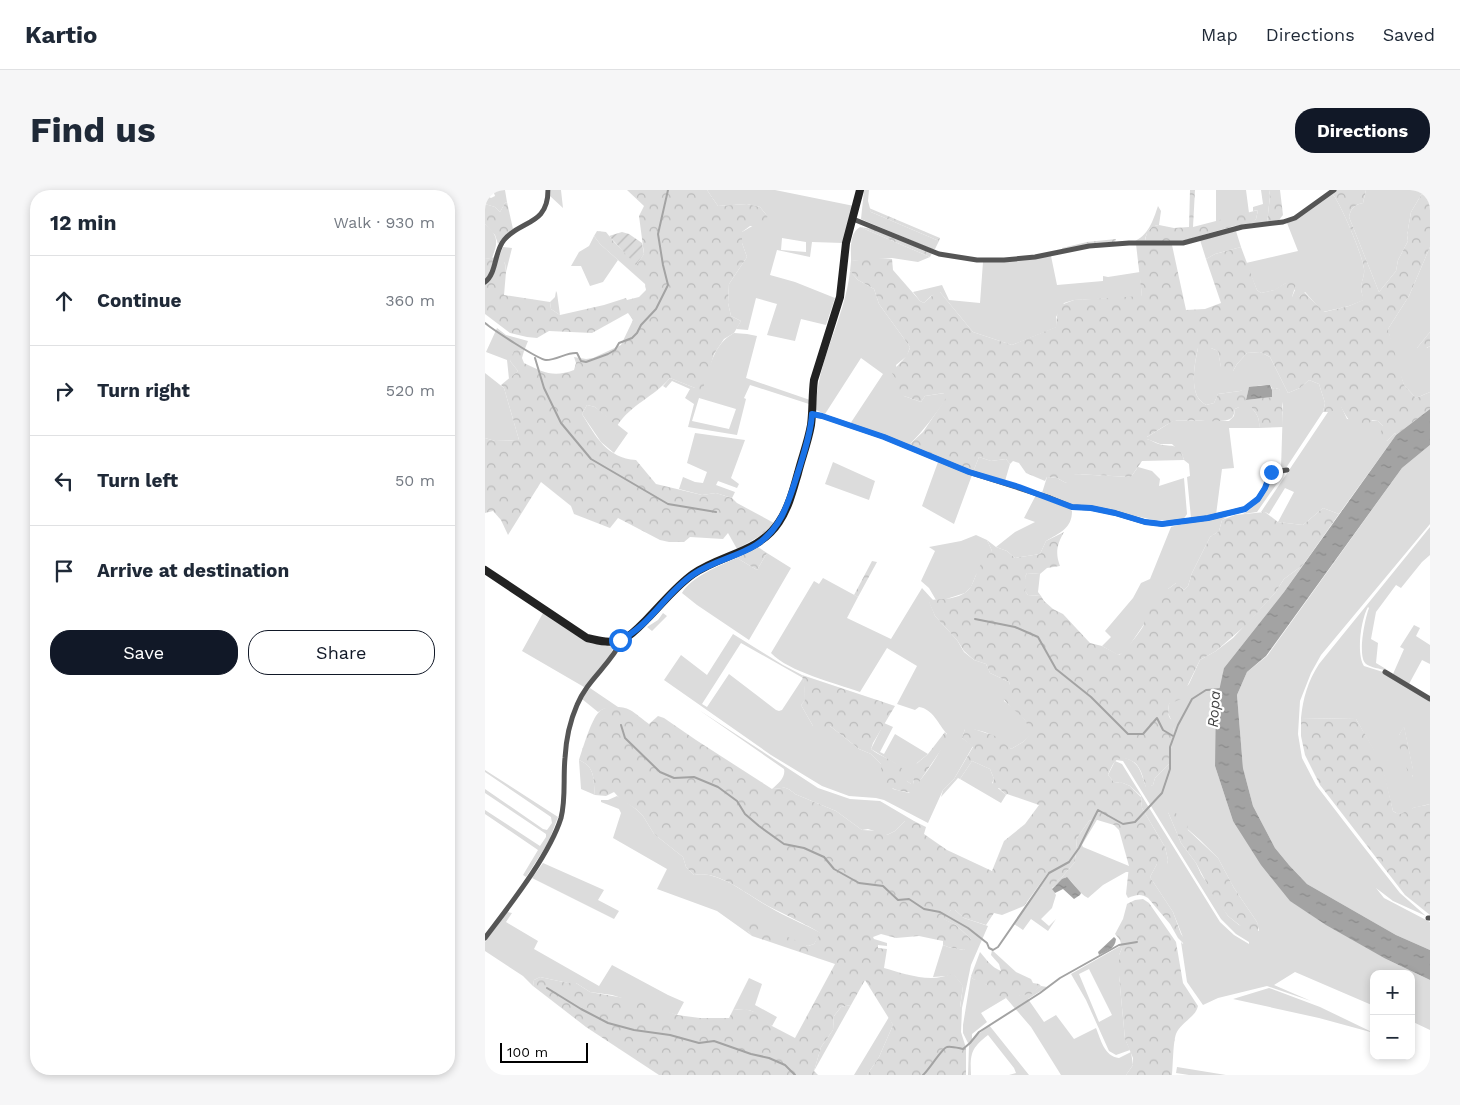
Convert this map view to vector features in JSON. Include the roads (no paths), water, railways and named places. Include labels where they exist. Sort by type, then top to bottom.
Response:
[{"type":"street","points":[[485,282],[491,278],[496,258],[504,240],[536,220],[545,207],[548,190]]},
{"type":"street","points":[[485,570],[587,638],[606,642],[623,639],[631,635],[693,574],[765,539],[779,523],[789,502],[809,436],[814,380],[840,297],[846,243],[860,190]]},
{"type":"street","points":[[853,219],[939,254],[977,260],[1004,260],[1051,254],[1089,246],[1129,243],[1183,243],[1242,227],[1283,222],[1295,218],[1334,190]]},
{"type":"street","points":[[812,414],[884,437],[969,472],[1072,507],[1091,508],[1145,522],[1162,524],[1208,518],[1245,509],[1258,499],[1265,488],[1271,472],[1287,470]]},
{"type":"street","points":[[485,938],[528,878],[556,830],[561,818],[564,800],[565,757],[576,707],[587,688],[611,659],[623,639]]},
{"type":"street","points":[[1385,672],[1430,699]]},
{"type":"water","points":[[1270,385],[1272,397],[1246,400],[1249,387]]},
{"type":"water","points":[[1430,409],[1430,445],[1402,468],[1266,656],[1247,672],[1237,695],[1243,768],[1253,806],[1275,848],[1307,884],[1396,935],[1430,950],[1430,980],[1415,973],[1415,970],[1409,970],[1386,959],[1326,925],[1290,901],[1261,865],[1233,821],[1215,766],[1216,705],[1224,668],[1284,592],[1396,435]]},
{"type":"water","points":[[1067,877],[1081,893],[1074,899],[1063,889],[1055,893],[1052,889],[1062,879]]},
{"type":"water","points":[[1114,937],[1116,939],[1112,947],[1099,955],[1098,952]]},
{"type":"waterway","points":[[485,323],[525,350],[546,360],[577,353],[581,361],[586,362],[608,354],[615,350],[619,343],[632,338],[656,309],[668,285],[658,234],[668,190]]},
{"type":"waterway","points":[[535,358],[544,388],[561,423],[591,459],[668,504],[716,512]]},
{"type":"waterway","points":[[975,619],[1015,627],[1038,637],[1056,669],[1091,697],[1128,734],[1143,734],[1157,718],[1163,730],[1173,736]]},
{"type":"waterway","name":"Ropa","points":[[621,725],[625,738],[660,772],[674,778],[694,777],[718,787],[737,801],[745,814],[784,844],[804,848],[824,857],[834,869],[859,883],[883,886],[898,900],[909,899],[924,909],[940,912],[968,928],[993,950],[998,947],[1049,873],[1069,862],[1079,848],[1098,810],[1123,824],[1135,822],[1162,793],[1170,769],[1170,747],[1178,725],[1192,699],[1206,690],[1222,689]]},
{"type":"waterway","points":[[923,1075],[945,1048],[963,1049],[979,1032],[1060,978],[1119,945],[1137,942]]},
{"type":"waterway","points":[[547,988],[608,1023],[634,1030],[670,1035],[699,1043],[714,1041],[769,1058],[785,1065],[795,1075]]}]
